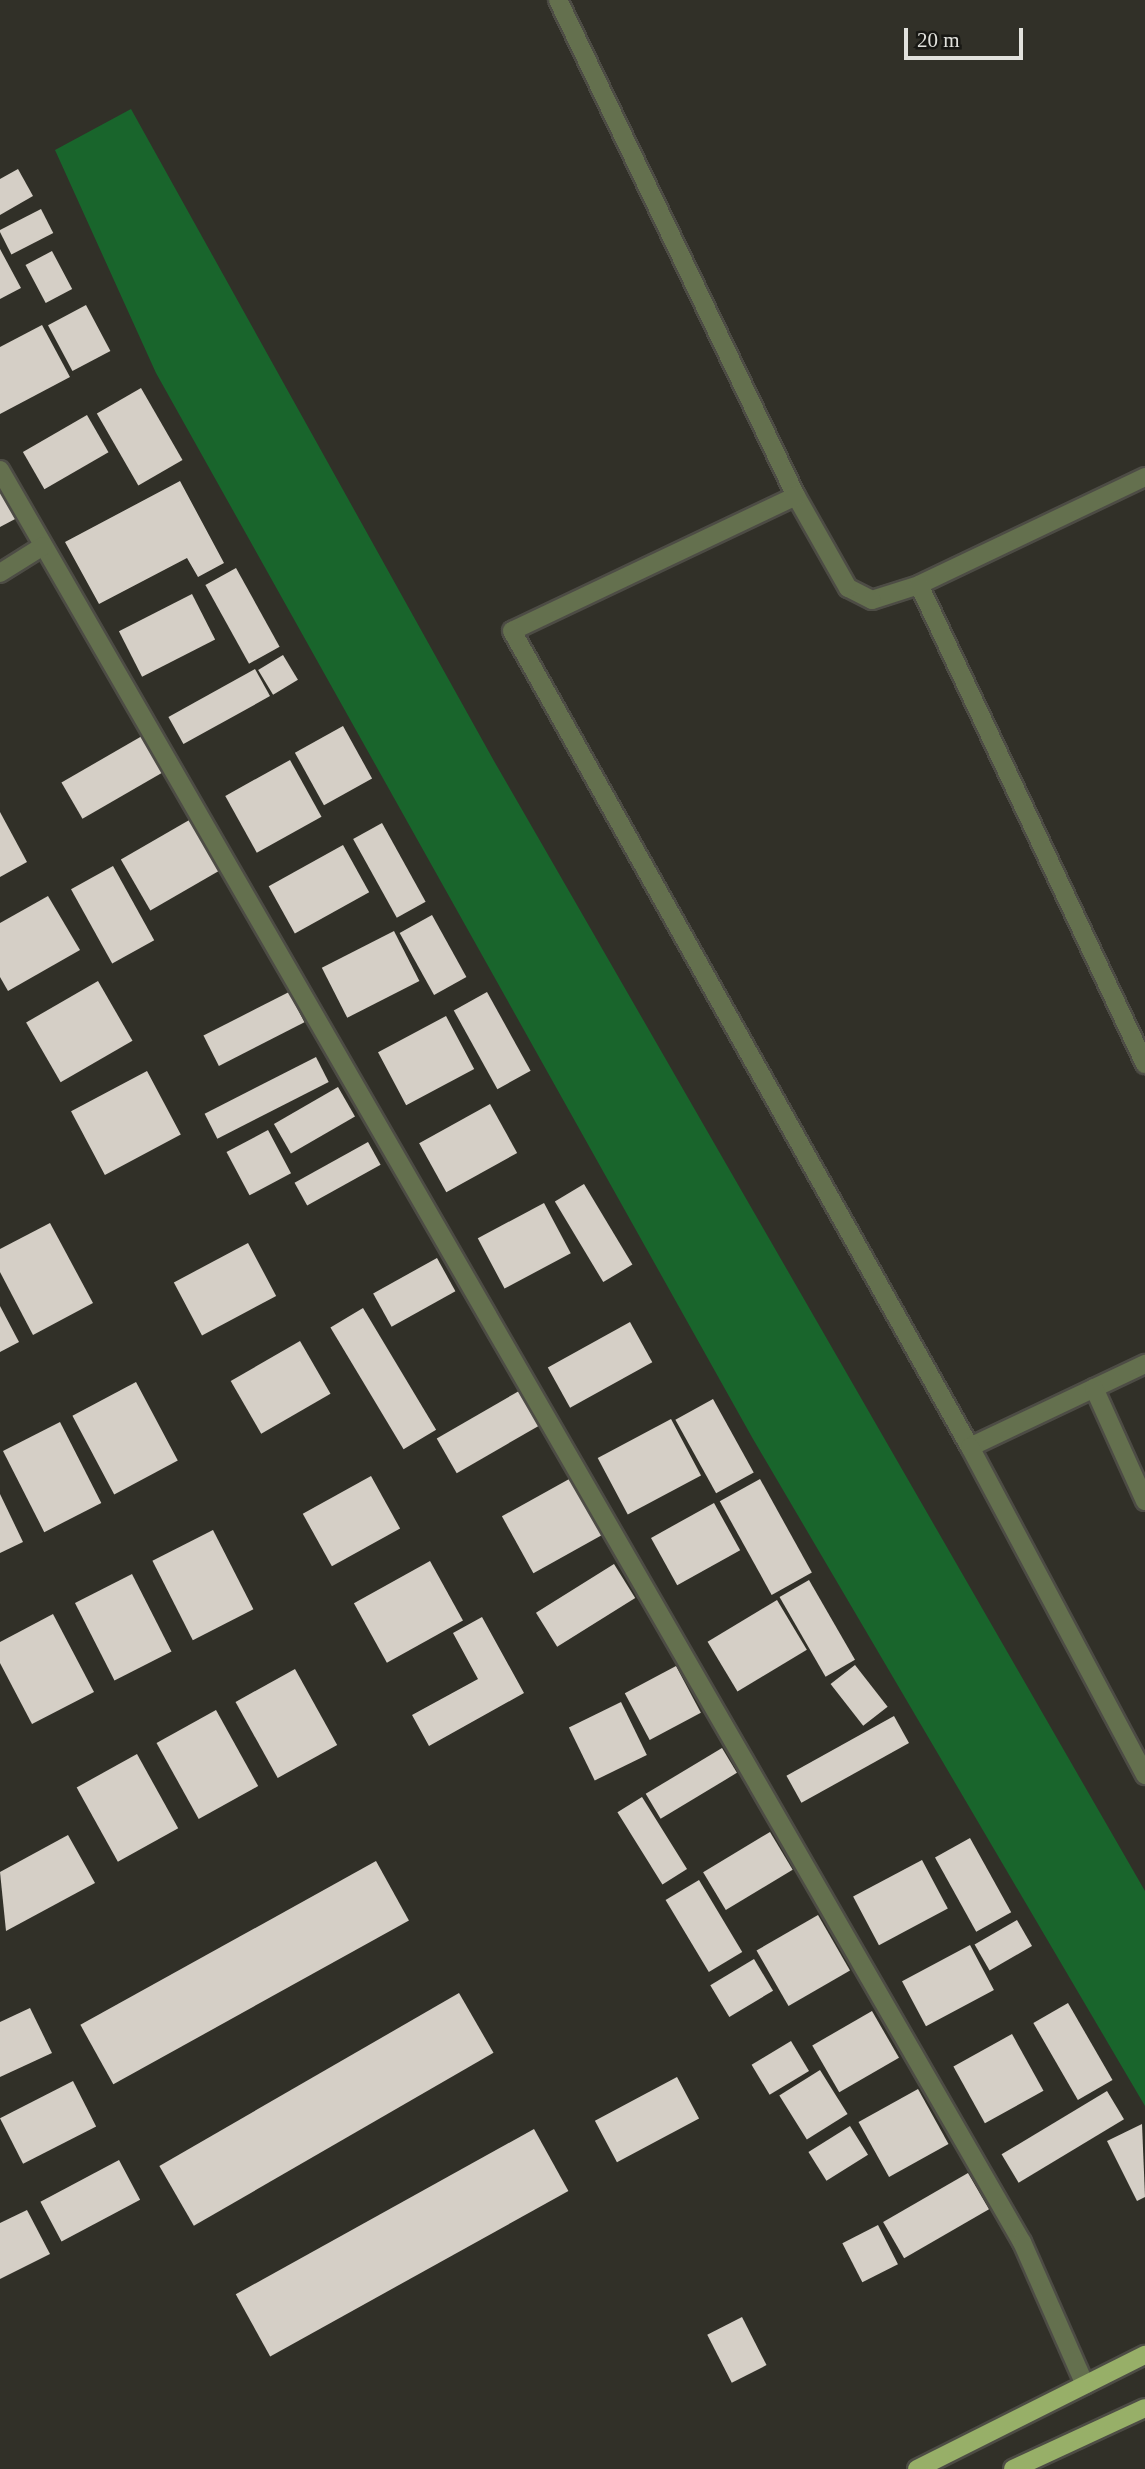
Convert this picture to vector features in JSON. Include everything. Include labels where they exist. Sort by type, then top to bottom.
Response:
[{"type":"main road","points":[[917,2469],[1145,2355]]},
{"type":"main road","points":[[1013,2469],[1145,2408]]},
{"type":"street","points":[[558,0],[796,496],[848,589],[872,600],[919,584],[1145,477]]},
{"type":"street","points":[[0,470],[1022,2242],[1085,2385]]},
{"type":"street","points":[[796,496],[512,631],[970,1447],[1145,1775]]},
{"type":"street","points":[[0,573],[43,546]]},
{"type":"street","points":[[919,584],[1145,1064]]},
{"type":"street","points":[[970,1447],[1145,1364]]},
{"type":"street","points":[[1094,1388],[1145,1501]]},
{"type":"shaded area","points":[[131,109],[494,761],[1145,1891],[1145,2106],[753,1439],[156,373],[55,150]]},
{"type":"building","points":[[18,169],[33,196],[0,215],[0,179]]},
{"type":"building","points":[[41,209],[53,233],[11,254],[0,230]]},
{"type":"building","points":[[0,249],[21,288],[0,299]]},
{"type":"building","points":[[52,251],[72,289],[46,303],[26,265]]},
{"type":"building","points":[[86,305],[110,351],[72,371],[48,325]]},
{"type":"building","points":[[42,325],[70,377],[0,414],[0,347]]},
{"type":"building","points":[[141,388],[183,460],[138,485],[97,414]]},
{"type":"building","points":[[87,415],[108,452],[44,489],[23,452]]},
{"type":"building","points":[[180,481],[224,563],[198,577],[187,558],[99,604],[65,542]]},
{"type":"building","points":[[0,485],[17,518],[0,527]]},
{"type":"building","points":[[236,568],[280,647],[249,664],[205,585]]},
{"type":"building","points":[[192,594],[215,639],[142,677],[119,631]]},
{"type":"building","points":[[283,655],[298,680],[273,695],[258,670]]},
{"type":"building","points":[[255,669],[270,696],[183,744],[168,717]]},
{"type":"building","points":[[343,726],[372,778],[324,805],[295,753]]},
{"type":"building","points":[[142,736],[163,772],[82,819],[61,782]]},
{"type":"building","points":[[290,760],[322,817],[257,853],[225,796]]},
{"type":"building","points":[[0,812],[27,862],[0,877]]},
{"type":"building","points":[[191,819],[220,870],[150,911],[121,860]]},
{"type":"building","points":[[382,823],[426,902],[397,918],[353,839]]},
{"type":"building","points":[[343,845],[369,892],[295,933],[269,886]]},
{"type":"building","points":[[113,866],[154,940],[112,964],[71,889]]},
{"type":"building","points":[[48,896],[80,950],[8,991],[0,977],[0,923]]},
{"type":"building","points":[[432,915],[466,977],[434,995],[400,933]]},
{"type":"building","points":[[394,931],[419,981],[347,1018],[322,968]]},
{"type":"building","points":[[98,981],[132,1041],[61,1082],[26,1022]]},
{"type":"building","points":[[289,992],[304,1022],[219,1066],[203,1036]]},
{"type":"building","points":[[487,992],[531,1071],[497,1089],[454,1010]]},
{"type":"building","points":[[446,1016],[474,1069],[406,1105],[378,1052]]},
{"type":"building","points":[[316,1057],[329,1082],[217,1139],[205,1114]]},
{"type":"building","points":[[147,1071],[181,1135],[105,1175],[71,1111]]},
{"type":"building","points":[[338,1087],[355,1116],[291,1153],[274,1124]]},
{"type":"building","points":[[490,1104],[517,1153],[446,1192],[419,1143]]},
{"type":"building","points":[[268,1130],[291,1173],[250,1195],[227,1152]]},
{"type":"building","points":[[368,1142],[381,1165],[307,1205],[295,1183]]},
{"type":"building","points":[[584,1184],[632,1265],[603,1282],[555,1202]]},
{"type":"building","points":[[544,1203],[571,1253],[505,1289],[478,1238]]},
{"type":"building","points":[[50,1223],[93,1303],[33,1335],[0,1272],[0,1249]]},
{"type":"building","points":[[248,1243],[276,1296],[202,1335],[174,1282]]},
{"type":"building","points":[[437,1258],[455,1291],[392,1327],[373,1293]]},
{"type":"building","points":[[0,1306],[19,1342],[0,1352]]},
{"type":"building","points":[[363,1308],[436,1430],[404,1449],[330,1328]]},
{"type":"building","points":[[630,1322],[652,1362],[570,1408],[548,1368]]},
{"type":"building","points":[[300,1341],[330,1394],[261,1434],[231,1381]]},
{"type":"building","points":[[136,1382],[178,1461],[114,1494],[72,1416]]},
{"type":"building","points":[[519,1391],[539,1426],[457,1473],[437,1438]]},
{"type":"building","points":[[713,1399],[754,1472],[716,1493],[675,1420]]},
{"type":"building","points":[[671,1419],[701,1476],[628,1514],[598,1458]]},
{"type":"building","points":[[60,1422],[101,1503],[44,1532],[3,1451]]},
{"type":"building","points":[[371,1476],[400,1528],[332,1566],[303,1514]]},
{"type":"building","points":[[571,1478],[603,1535],[533,1573],[502,1516]]},
{"type":"building","points":[[760,1479],[812,1573],[772,1595],[720,1501]]},
{"type":"building","points":[[0,1494],[23,1542],[0,1553]]},
{"type":"building","points":[[714,1503],[740,1550],[677,1585],[651,1538]]},
{"type":"building","points":[[213,1530],[253,1609],[193,1640],[152,1561]]},
{"type":"building","points":[[430,1561],[463,1620],[387,1663],[354,1603]]},
{"type":"building","points":[[614,1564],[635,1598],[557,1647],[536,1613]]},
{"type":"building","points":[[132,1574],[171,1652],[114,1681],[75,1603]]},
{"type":"building","points":[[809,1580],[855,1660],[826,1677],[780,1597]]},
{"type":"building","points":[[777,1600],[807,1650],[737,1691],[708,1642]]},
{"type":"building","points":[[53,1614],[94,1692],[32,1724],[0,1663],[0,1642]]},
{"type":"building","points":[[482,1617],[524,1693],[429,1746],[412,1715],[478,1679],[453,1633]]},
{"type":"building","points":[[855,1665],[888,1707],[863,1726],[831,1684]]},
{"type":"building","points":[[676,1666],[701,1713],[650,1740],[625,1693]]},
{"type":"building","points":[[295,1669],[337,1745],[278,1778],[236,1702]]},
{"type":"building","points":[[621,1702],[647,1755],[595,1780],[569,1727]]},
{"type":"building","points":[[216,1710],[258,1786],[199,1819],[157,1743]]},
{"type":"building","points":[[894,1716],[909,1743],[801,1803],[786,1776]]},
{"type":"building","points":[[722,1748],[737,1773],[661,1819],[646,1794]]},
{"type":"building","points":[[137,1754],[178,1828],[118,1862],[77,1787]]},
{"type":"building","points":[[642,1797],[687,1869],[662,1884],[617,1812]]},
{"type":"building","points":[[770,1832],[793,1870],[726,1910],[703,1872]]},
{"type":"building","points":[[68,1835],[95,1883],[6,1931],[0,1872]]},
{"type":"building","points":[[970,1838],[1011,1912],[976,1932],[935,1857]]},
{"type":"building","points":[[922,1860],[948,1909],[879,1945],[853,1897]]},
{"type":"building","points":[[376,1861],[409,1920],[113,2084],[80,2025]]},
{"type":"building","points":[[699,1880],[742,1952],[709,1972],[666,1900]]},
{"type":"building","points":[[818,1915],[850,1970],[789,2006],[757,1950]]},
{"type":"building","points":[[1017,1920],[1032,1946],[990,1970],[975,1944]]},
{"type":"building","points":[[970,1945],[994,1990],[926,2026],[902,1981]]},
{"type":"building","points":[[754,1959],[773,1991],[729,2017],[710,1985]]},
{"type":"building","points":[[459,1993],[494,2053],[194,2226],[159,2166]]},
{"type":"building","points":[[1068,2003],[1112,2080],[1078,2100],[1033,2023]]},
{"type":"building","points":[[30,2008],[52,2053],[0,2077],[0,2022]]},
{"type":"building","points":[[872,2011],[899,2058],[839,2092],[812,2046]]},
{"type":"building","points":[[1012,2034],[1044,2091],[985,2123],[953,2066]]},
{"type":"building","points":[[791,2041],[809,2071],[770,2095],[752,2065]]},
{"type":"building","points":[[820,2070],[848,2114],[807,2140],[779,2095]]},
{"type":"building","points":[[677,2077],[699,2118],[617,2162],[595,2121]]},
{"type":"building","points":[[73,2081],[96,2126],[23,2164],[0,2118]]},
{"type":"building","points":[[918,2089],[949,2144],[889,2177],[859,2122]]},
{"type":"building","points":[[1107,2091],[1124,2119],[1019,2183],[1002,2154]]},
{"type":"building","points":[[1142,2124],[1145,2197],[1137,2201],[1107,2141]]},
{"type":"building","points":[[850,2126],[868,2155],[826,2181],[808,2152]]},
{"type":"building","points":[[534,2129],[568,2191],[270,2356],[236,2294]]},
{"type":"building","points":[[119,2160],[140,2200],[62,2242],[40,2202]]},
{"type":"building","points":[[968,2173],[989,2209],[904,2258],[883,2222]]},
{"type":"building","points":[[27,2210],[50,2254],[0,2279],[0,2223]]},
{"type":"building","points":[[878,2225],[898,2264],[862,2282],[842,2243]]},
{"type":"building","points":[[742,2317],[767,2365],[732,2383],[707,2335]]}]
